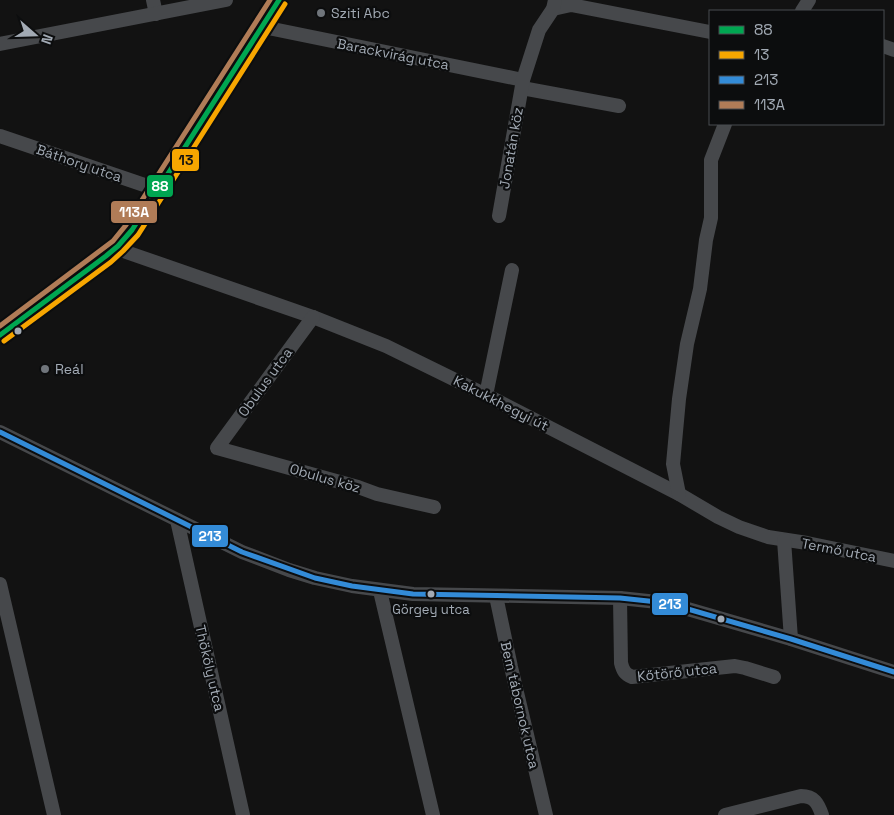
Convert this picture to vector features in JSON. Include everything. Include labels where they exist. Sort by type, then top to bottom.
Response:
[{"type":"street","points":[[0,44],[155,7],[226,0]]},
{"type":"street","points":[[0,335],[118,246],[132,230],[279,0]]},
{"type":"street","points":[[554,4],[571,5],[709,32]]},
{"type":"street","name":"Jonatán köz","points":[[499,216],[522,84],[539,30],[554,4]]},
{"type":"street","name":"Barackvirág utca","points":[[264,25],[273,30],[619,106]]},
{"type":"street","points":[[679,494],[673,464],[679,399],[687,344],[700,289],[706,240],[711,218],[711,160],[725,125]]},
{"type":"street","name":"Báthory utca","points":[[0,136],[159,190]]},
{"type":"street","name":"Kakukkhegyi út","points":[[118,246],[126,252],[313,317],[386,346],[679,494],[718,517],[739,527],[768,537],[784,540]]},
{"type":"street","points":[[486,395],[512,270]]},
{"type":"street","name":"Obulus utca","points":[[216,448],[313,317]]},
{"type":"street","points":[[0,432],[242,552],[315,578],[413,594],[620,598],[675,604],[894,672]]},
{"type":"street","name":"Obulus köz","points":[[216,448],[358,487],[377,494],[434,507]]},
{"type":"street","name":"Thököly utca","points":[[177,520],[243,815]]},
{"type":"street","points":[[784,540],[791,639]]},
{"type":"street","name":"Termő utca","points":[[784,540],[807,542],[894,560]]},
{"type":"street","points":[[0,584],[54,815]]},
{"type":"street","points":[[380,590],[433,815]]},
{"type":"street","name":"Bem tábornok utca","points":[[496,596],[546,815]]},
{"type":"street","name":"Kőtörő utca","points":[[620,598],[621,663],[626,675],[632,677],[735,666],[774,677]]},
{"type":"street","points":[[725,815],[801,796],[814,798],[822,815]]},
{"type":"transit line","name":"113A","points":[[0,326],[113,241],[126,225],[270,0]]},
{"type":"transit line","name":"88","points":[[0,335],[106,256],[132,230],[279,0]]},
{"type":"transit line","name":"13","points":[[4,341],[111,262],[138,235],[285,4]]},
{"type":"transit line","name":"213","points":[[0,432],[242,552],[315,578],[352,586],[413,594],[620,598],[667,603],[791,639],[894,672]]},
{"type":"place","name":"Sziti Abc","points":[[321,13]]},
{"type":"place","name":"Reál","points":[[45,369]]},
{"type":"place","name":"Görgey utca","points":[[431,594]]}]
